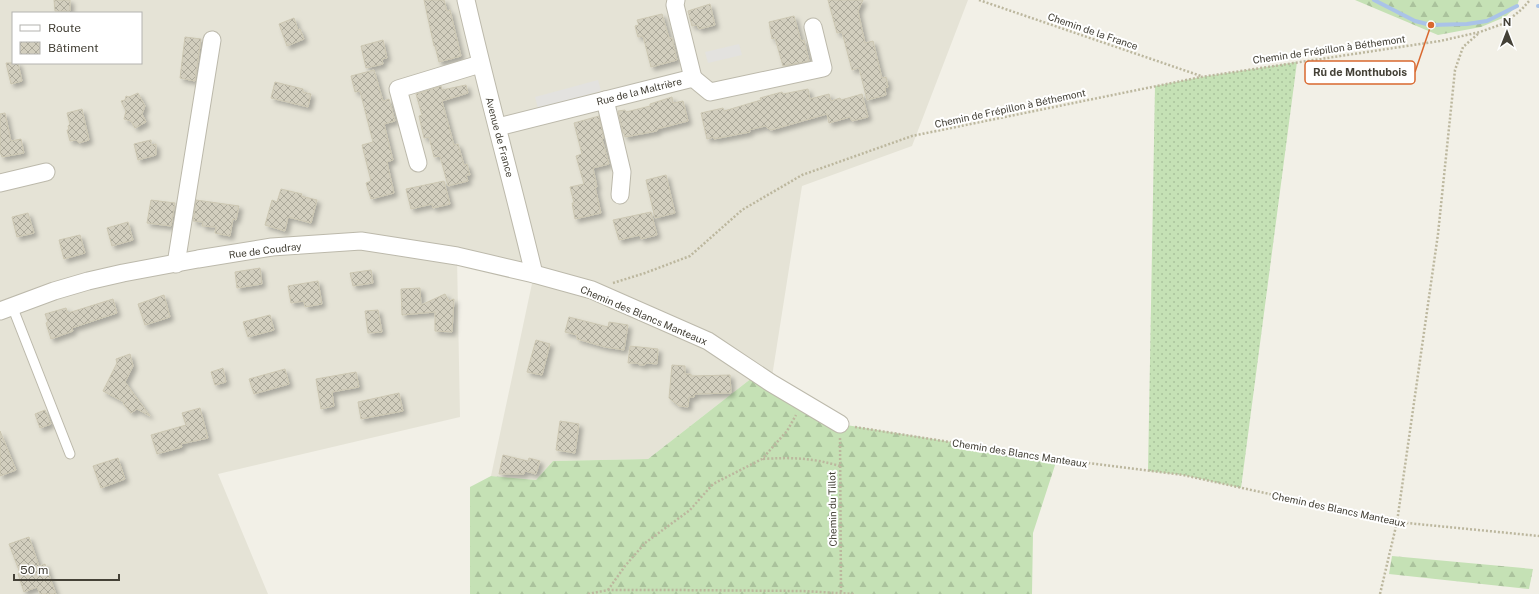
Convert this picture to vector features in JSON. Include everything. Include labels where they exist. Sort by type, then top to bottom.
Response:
[{"type":"street","name":"Avenue de France","points":[[466,0],[480,64],[498,127],[534,274]]},
{"type":"street","points":[[676,0],[675,5],[693,78]]},
{"type":"street","name":"Rue de la Maltrière","points":[[498,127],[693,78],[710,92],[823,68],[813,27]]},
{"type":"street","points":[[176,264],[212,40]]},
{"type":"street","points":[[418,163],[398,89],[480,64]]},
{"type":"street","points":[[605,100],[622,172],[620,195]]},
{"type":"street","points":[[0,183],[46,172]]},
{"type":"street","name":"Rue de Coudray","points":[[6,308],[88,281],[176,264],[272,248],[361,241],[457,256],[534,274]]},
{"type":"street","name":"Chemin des Blancs Manteaux","points":[[534,274],[592,290],[708,341],[770,383],[840,424]]},
{"type":"lane","points":[[6,308],[70,454]]},
{"type":"path","name":"Chemin de la France","points":[[980,0],[1201,77]]},
{"type":"path","points":[[1380,594],[1397,522],[1438,234],[1455,70],[1463,47],[1480,32],[1505,23],[1522,9],[1530,0]]},
{"type":"path","name":"Chemin de Frépillon à Béthemont","points":[[592,290],[645,273],[690,256],[742,210],[802,175],[912,136],[1201,77],[1440,41],[1480,32]]},
{"type":"path","points":[[608,590],[625,566],[645,543],[690,510],[713,484],[762,459],[786,431],[804,403]]},
{"type":"path","name":"Chemin des Blancs Manteaux","points":[[840,424],[1057,459],[1183,475],[1397,522],[1539,536]]},
{"type":"path","name":"Chemin du Tillot","points":[[840,424],[841,593]]},
{"type":"path","points":[[762,459],[787,458],[817,460],[840,466]]},
{"type":"path","points":[[588,594],[608,590],[856,594]]},
{"type":"shaded area","points":[[0,0],[968,0],[912,146],[802,186],[771,383],[757,374],[648,459],[553,461],[536,480],[491,476],[534,274],[457,257],[460,417],[218,474],[268,594],[0,594]]},
{"type":"shaded area","points":[[739,44],[742,55],[708,63],[705,52]]},
{"type":"shaded area","points":[[598,80],[601,91],[538,108],[535,97]]},
{"type":"green space","points":[[1355,0],[1519,0],[1517,6],[1505,17],[1481,27],[1438,35]]},
{"type":"green space","points":[[1297,62],[1241,488],[1183,475],[1148,471],[1155,86],[1201,77]]},
{"type":"green space","points":[[757,374],[840,424],[1057,459],[1033,533],[1032,594],[470,594],[470,487],[491,476],[536,480],[553,461],[648,459]]},
{"type":"green space","points":[[1392,556],[1533,569],[1529,589],[1389,574]]},
{"type":"building","points":[[54,0],[70,0],[70,11],[55,11]]},
{"type":"building","points":[[424,0],[444,0],[447,11],[450,10],[461,56],[439,62]]},
{"type":"building","points":[[828,0],[863,0],[858,11],[865,43],[873,41],[882,78],[886,77],[888,87],[885,88],[886,95],[867,100],[859,68],[852,70],[842,32],[837,33]]},
{"type":"building","points":[[710,4],[715,25],[699,29],[697,25],[692,26],[688,11]]},
{"type":"building","points":[[662,14],[669,38],[672,38],[677,60],[651,67],[643,36],[638,37],[635,26],[639,25],[637,20]]},
{"type":"building","points":[[794,16],[801,41],[804,40],[809,61],[783,66],[775,38],[772,39],[769,22]]},
{"type":"building","points":[[294,18],[298,30],[300,29],[304,39],[287,46],[279,24]]},
{"type":"building","points":[[185,37],[201,39],[195,81],[180,78]]},
{"type":"building","points":[[383,40],[387,58],[382,59],[383,64],[366,68],[361,46]]},
{"type":"building","points":[[6,63],[18,64],[22,81],[11,84]]},
{"type":"building","points":[[374,70],[383,101],[389,99],[395,121],[384,124],[393,160],[387,162],[394,193],[371,199],[366,183],[371,181],[362,145],[373,142],[360,91],[355,92],[351,76]]},
{"type":"building","points":[[275,82],[303,89],[303,92],[311,94],[308,107],[271,98]]},
{"type":"building","points":[[466,85],[468,93],[442,101],[454,145],[458,144],[464,165],[467,164],[470,175],[466,175],[468,181],[448,186],[440,156],[434,157],[429,137],[424,138],[419,116],[422,115],[416,94],[441,86],[442,90]]},
{"type":"building","points":[[808,89],[810,99],[829,94],[831,101],[840,98],[841,100],[862,94],[868,117],[852,121],[850,117],[829,123],[827,114],[771,130],[765,126],[749,130],[750,132],[707,139],[701,113],[723,108],[724,111],[782,92],[783,94]]},
{"type":"building","points":[[138,93],[145,106],[142,114],[146,122],[135,128],[131,121],[124,119],[126,111],[121,101],[125,100],[126,96],[129,97]]},
{"type":"building","points":[[672,97],[673,103],[683,101],[688,121],[657,129],[657,131],[625,137],[618,111],[625,110],[626,112],[650,106],[650,104]]},
{"type":"building","points":[[82,109],[89,140],[79,143],[76,140],[70,141],[67,130],[69,130],[68,126],[70,124],[67,113]]},
{"type":"building","points":[[5,113],[11,141],[21,139],[24,153],[2,157],[0,154],[0,114]]},
{"type":"building","points":[[599,116],[604,138],[602,139],[609,164],[593,168],[597,187],[595,187],[601,213],[575,219],[572,203],[574,203],[570,187],[584,184],[576,156],[582,154],[574,123]]},
{"type":"building","points":[[151,140],[151,145],[156,144],[156,155],[138,160],[134,144]]},
{"type":"building","points":[[666,175],[675,213],[655,218],[646,180]]},
{"type":"building","points":[[444,181],[450,204],[433,208],[432,204],[411,209],[406,189]]},
{"type":"building","points":[[281,189],[302,194],[301,196],[317,200],[311,223],[288,217],[285,231],[265,225],[272,200],[277,202]]},
{"type":"building","points":[[151,200],[175,203],[171,226],[147,223]]},
{"type":"building","points":[[196,200],[239,206],[236,220],[233,219],[230,236],[215,233],[216,227],[202,226],[203,222],[193,221]]},
{"type":"building","points":[[651,212],[657,235],[641,239],[640,235],[619,240],[613,220]]},
{"type":"building","points":[[28,213],[34,233],[17,237],[12,217]]},
{"type":"building","points":[[128,222],[133,240],[112,246],[107,228]]},
{"type":"building","points":[[80,235],[85,253],[64,259],[59,240]]},
{"type":"building","points":[[260,268],[262,284],[237,288],[235,272]]},
{"type":"building","points":[[371,270],[373,283],[353,286],[350,273]]},
{"type":"building","points":[[318,281],[322,304],[305,307],[304,301],[291,303],[288,286]]},
{"type":"building","points":[[420,288],[421,305],[445,294],[449,301],[454,299],[452,332],[435,331],[435,312],[402,315],[401,289]]},
{"type":"building","points":[[164,295],[170,317],[145,325],[138,304]]},
{"type":"building","points":[[113,299],[117,313],[72,328],[73,331],[51,339],[45,314],[66,308],[68,313]]},
{"type":"building","points":[[378,310],[382,332],[368,333],[365,311]]},
{"type":"building","points":[[270,315],[274,330],[248,337],[243,322]]},
{"type":"building","points":[[569,317],[608,327],[609,322],[628,325],[624,350],[605,347],[577,339],[577,335],[565,332]]},
{"type":"building","points":[[536,340],[550,344],[542,375],[527,372]]},
{"type":"building","points":[[630,346],[658,349],[657,364],[647,363],[640,365],[637,363],[628,363]]},
{"type":"building","points":[[130,354],[133,366],[125,382],[150,416],[137,409],[131,413],[123,403],[124,402],[103,391],[117,363],[116,359]]},
{"type":"building","points":[[672,365],[685,366],[685,374],[691,374],[691,376],[730,375],[731,393],[695,394],[694,397],[689,397],[688,407],[679,406],[669,398]]},
{"type":"building","points":[[223,368],[226,382],[215,385],[211,372]]},
{"type":"building","points":[[285,369],[289,384],[254,394],[249,379]]},
{"type":"building","points":[[356,372],[359,387],[332,392],[334,406],[321,409],[316,379]]},
{"type":"building","points":[[399,393],[403,411],[361,419],[358,402]]},
{"type":"building","points":[[200,408],[208,438],[181,444],[182,447],[157,454],[151,435],[186,425],[182,413]]},
{"type":"building","points":[[45,410],[51,424],[40,428],[35,414]]},
{"type":"building","points":[[560,421],[579,424],[575,453],[556,450]]},
{"type":"building","points":[[0,431],[16,470],[0,476]]},
{"type":"building","points":[[503,455],[528,461],[529,458],[540,461],[536,474],[525,471],[524,474],[499,474]]},
{"type":"building","points":[[118,458],[125,479],[101,488],[93,466]]},
{"type":"building","points":[[29,537],[39,566],[45,564],[56,594],[40,594],[37,587],[24,592],[18,574],[20,573],[9,544]]},
{"type":"waterway","points":[[1374,0],[1415,21],[1431,25],[1467,24],[1487,21],[1517,6]]},
{"type":"place","name":"Rû de Monthubois","points":[[1431,25]]}]
